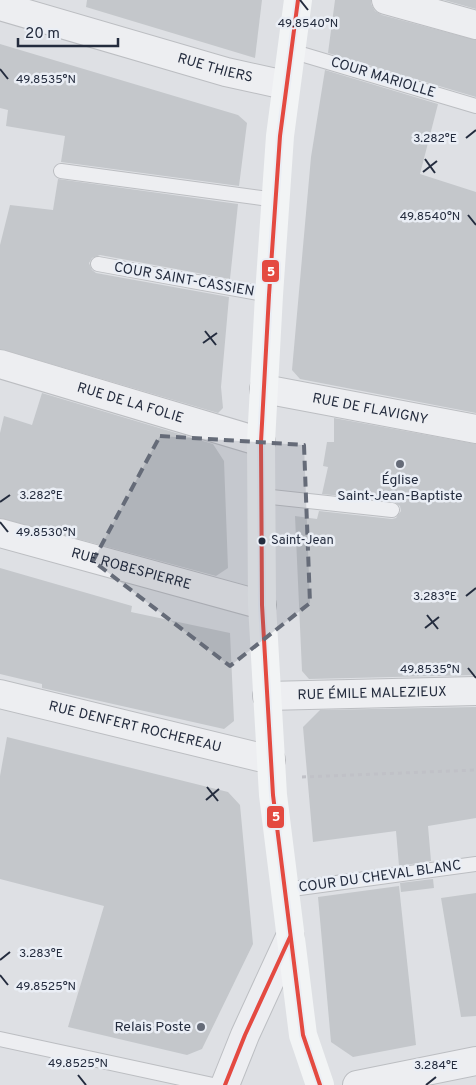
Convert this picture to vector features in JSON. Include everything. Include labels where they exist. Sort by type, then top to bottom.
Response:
[{"type":"main road","points":[[298,0],[285,85],[269,295],[262,442],[262,605],[271,769],[290,937],[303,1035],[320,1085]]},
{"type":"street","points":[[386,0],[476,25]]},
{"type":"street","name":"RUE THIERS","points":[[0,6],[226,72],[285,85]]},
{"type":"street","name":"RUE DE LA FOLIE","points":[[0,364],[262,442]]},
{"type":"street","name":"RUE DE FLAVIGNY","points":[[264,389],[476,429]]},
{"type":"street","name":"RUE ROBESPIERRE","points":[[0,533],[262,605]]},
{"type":"street","name":"RUE ÉMILE MALEZIEUX","points":[[267,696],[476,691]]},
{"type":"street","name":"RUE DENFERT ROCHEREAU","points":[[0,694],[271,769]]},
{"type":"street","points":[[225,1085],[245,1035],[290,937]]},
{"type":"street","points":[[357,1085],[476,1061]]},
{"type":"lane","name":"COUR MARIOLLE","points":[[291,51],[476,106]]},
{"type":"lane","points":[[61,171],[276,200]]},
{"type":"lane","name":"COUR SAINT-CASSIEN","points":[[98,264],[269,295]]},
{"type":"lane","points":[[262,496],[392,510]]},
{"type":"lane","name":"COUR DU CHEVAL BLANC","points":[[285,890],[476,864]]},
{"type":"lane","points":[[0,1039],[213,1085]]},
{"type":"path","points":[[271,769],[476,770]]},
{"type":"highlighted area","points":[[160,436],[304,445],[310,603],[230,666],[93,561]]},
{"type":"building","points":[[87,0],[262,0],[255,58],[86,7]]},
{"type":"building","points":[[335,0],[371,0],[375,11],[382,15],[476,40],[476,97],[328,53]]},
{"type":"building","points":[[444,0],[476,0],[476,9]]},
{"type":"building","points":[[0,44],[238,115],[247,123],[239,186],[61,162],[65,136],[6,126],[8,110],[0,108]]},
{"type":"building","points":[[325,70],[438,104],[420,174],[476,192],[476,413],[300,379],[292,370],[311,157]]},
{"type":"building","points":[[58,179],[238,204],[230,279],[100,255],[92,258],[89,263],[92,270],[96,273],[229,297],[221,387],[223,408],[218,413],[0,349],[0,245],[10,205],[53,210]]},
{"type":"building","points":[[42,393],[213,444],[224,461],[228,568],[216,576],[0,518],[0,433],[4,416],[32,425]]},
{"type":"building","points":[[334,418],[476,444],[476,675],[309,679],[302,671],[295,516],[317,519],[319,511],[392,519],[396,518],[401,511],[400,506],[393,501],[322,494],[328,467],[323,466],[327,442],[334,442]]},
{"type":"building","points":[[0,568],[132,606],[131,612],[230,633],[234,721],[224,729],[42,688],[42,684],[0,674]]},
{"type":"building","points":[[476,707],[476,818],[428,826],[431,861],[399,866],[396,831],[313,842],[303,727],[320,710]]},
{"type":"building","points":[[7,737],[228,792],[240,805],[253,944],[202,1049],[187,1055],[68,1027],[104,906],[0,879],[0,776]]},
{"type":"building","points":[[433,879],[434,888],[401,892],[400,883]]},
{"type":"building","points":[[399,886],[416,1045],[353,1057],[331,1042],[318,897]]},
{"type":"building","points":[[476,893],[476,1016],[461,1017],[441,898]]},
{"type":"transit line","name":"5","points":[[298,0],[280,136],[269,295],[261,442],[262,605],[273,795],[303,1035],[320,1085]]},
{"type":"transit line","name":"5","points":[[225,1085],[245,1035],[290,937]]},
{"type":"place","name":"Église Saint-Jean-Baptiste","points":[[400,464]]},
{"type":"place","name":"Saint-Jean","points":[[262,541]]},
{"type":"place","name":"Relais Poste","points":[[201,1027]]}]
